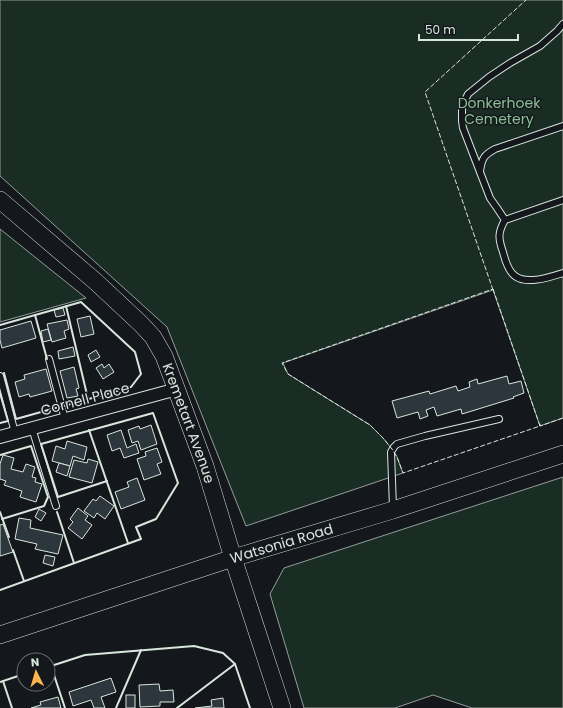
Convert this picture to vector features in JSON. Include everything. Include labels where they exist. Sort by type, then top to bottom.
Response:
[{"type":"street","name":"Kremetart Avenue","points":[[0,200],[95,281],[154,337],[164,356],[205,466],[233,558],[282,708]]},
{"type":"street","name":"Cornell Place","points":[[0,438],[32,428],[177,390]]},
{"type":"street","name":"Watsonia Road","points":[[0,635],[233,558],[393,510],[563,454]]},
{"type":"lane","points":[[505,220],[490,198],[463,128],[462,107],[468,94],[489,77],[510,63],[540,46],[563,24]]},
{"type":"lane","points":[[480,172],[482,162],[486,154],[496,149],[563,126]]},
{"type":"lane","points":[[563,200],[505,220],[500,229],[499,240],[508,267],[515,276],[523,279],[536,280],[563,273]]},
{"type":"lane","points":[[49,359],[65,420]]},
{"type":"lane","points":[[0,376],[15,433]]},
{"type":"lane","points":[[393,510],[391,452],[397,444],[499,419]]},
{"type":"lane","points":[[32,428],[56,506]]},
{"type":"green space","name":"Donkerhoek Cemetery","points":[[0,0],[563,0],[563,418],[540,426],[493,290],[283,363],[288,374],[370,425],[392,449],[397,457],[403,473],[246,526],[167,327],[0,176]]},
{"type":"green space","points":[[0,229],[86,298],[0,322]]},
{"type":"green space","points":[[563,477],[563,708],[472,708],[433,695],[395,708],[304,708],[270,594],[284,568]]},
{"type":"building","points":[[63,308],[65,315],[56,317],[54,310]]},
{"type":"building","points":[[90,316],[94,334],[81,337],[77,319]]},
{"type":"building","points":[[67,320],[69,329],[64,331],[66,338],[52,342],[47,324]]},
{"type":"building","points":[[31,321],[36,338],[2,348],[0,330]]},
{"type":"building","points":[[48,329],[51,340],[43,342],[41,331]]},
{"type":"building","points":[[73,347],[75,356],[59,359],[58,351]]},
{"type":"building","points":[[96,350],[100,357],[91,362],[88,355]]},
{"type":"building","points":[[102,364],[104,368],[109,364],[114,372],[103,379],[96,368]]},
{"type":"building","points":[[74,367],[79,388],[76,389],[78,396],[67,398],[60,371]]},
{"type":"building","points":[[46,369],[52,391],[30,397],[29,394],[19,397],[15,382],[25,379],[24,375]]},
{"type":"building","points":[[507,376],[509,384],[521,381],[524,393],[513,397],[514,398],[462,414],[461,409],[437,416],[434,407],[426,410],[428,416],[420,419],[418,412],[397,418],[392,401],[429,391],[430,394],[456,386],[458,391],[470,387],[469,382],[477,379],[478,384]]},
{"type":"building","points":[[151,425],[157,444],[141,450],[138,441],[132,443],[128,430],[139,426],[140,429]]},
{"type":"building","points":[[121,430],[127,448],[136,444],[139,453],[124,458],[120,448],[112,451],[107,435]]},
{"type":"building","points":[[67,441],[87,447],[84,460],[73,456],[70,466],[52,461],[56,446],[65,449]]},
{"type":"building","points":[[157,448],[162,462],[157,464],[161,474],[144,480],[137,459],[146,456],[145,452]]},
{"type":"building","points":[[3,455],[14,458],[11,469],[23,472],[26,464],[35,467],[32,477],[36,478],[35,482],[42,484],[36,502],[20,497],[22,491],[4,485],[6,481],[0,479],[0,464]]},
{"type":"building","points":[[88,459],[98,462],[92,483],[69,477],[74,460],[87,463]]},
{"type":"building","points":[[59,463],[70,466],[67,476],[56,472]]},
{"type":"building","points":[[137,478],[145,500],[121,509],[115,492],[129,487],[127,482]]},
{"type":"building","points":[[100,496],[114,506],[105,519],[97,513],[94,518],[84,511],[93,499],[96,501]]},
{"type":"building","points":[[78,508],[88,516],[85,520],[92,525],[82,539],[68,528],[73,522],[70,519]]},
{"type":"building","points":[[39,509],[46,513],[41,521],[35,517]]},
{"type":"building","points":[[19,518],[31,520],[30,528],[63,535],[58,554],[35,549],[37,544],[15,539]]},
{"type":"building","points":[[3,524],[13,552],[0,556],[0,525]]},
{"type":"building","points":[[45,555],[55,557],[53,566],[43,563]]},
{"type":"building","points":[[111,678],[116,692],[101,697],[105,708],[94,708],[91,700],[73,706],[69,692]]},
{"type":"building","points":[[159,684],[160,691],[173,690],[174,702],[160,702],[160,706],[140,707],[139,685]]},
{"type":"building","points":[[126,695],[135,695],[135,708],[126,708]]},
{"type":"building","points":[[58,697],[61,708],[31,708],[41,705],[40,702]]},
{"type":"building","points":[[223,698],[224,708],[195,708],[212,706],[211,700]]},
{"type":"fence","points":[[493,290],[425,92],[526,0]]},
{"type":"fence","points":[[493,289],[540,426],[403,473],[397,457],[392,449],[370,425],[288,374],[282,363],[493,289]]},
{"type":"fence","points":[[540,424],[540,426],[563,418]]},
{"type":"wall","points":[[0,325],[81,302],[135,352],[141,374],[131,387],[64,406],[63,404]]},
{"type":"wall","points":[[66,306],[88,399]]},
{"type":"wall","points":[[35,315],[47,359]]},
{"type":"wall","points":[[4,373],[16,419],[59,407],[58,404]]},
{"type":"wall","points":[[0,393],[8,421],[0,423]]},
{"type":"wall","points":[[0,590],[141,539],[136,527],[156,519],[178,483],[153,413],[41,444],[58,497],[107,481]]},
{"type":"wall","points":[[89,430],[128,543]]},
{"type":"wall","points":[[0,455],[31,446],[48,497],[44,506],[2,519]]},
{"type":"wall","points":[[0,512],[9,537]]},
{"type":"wall","points":[[57,512],[74,563]]},
{"type":"wall","points":[[13,550],[24,581]]},
{"type":"wall","points":[[56,664],[85,655],[194,646],[223,653],[235,664],[250,708]]},
{"type":"wall","points":[[116,708],[141,650]]},
{"type":"wall","points":[[177,708],[235,664]]},
{"type":"wall","points":[[0,682],[16,677]]},
{"type":"wall","points":[[3,681],[12,708]]},
{"type":"wall","points":[[56,681],[65,708]]}]
